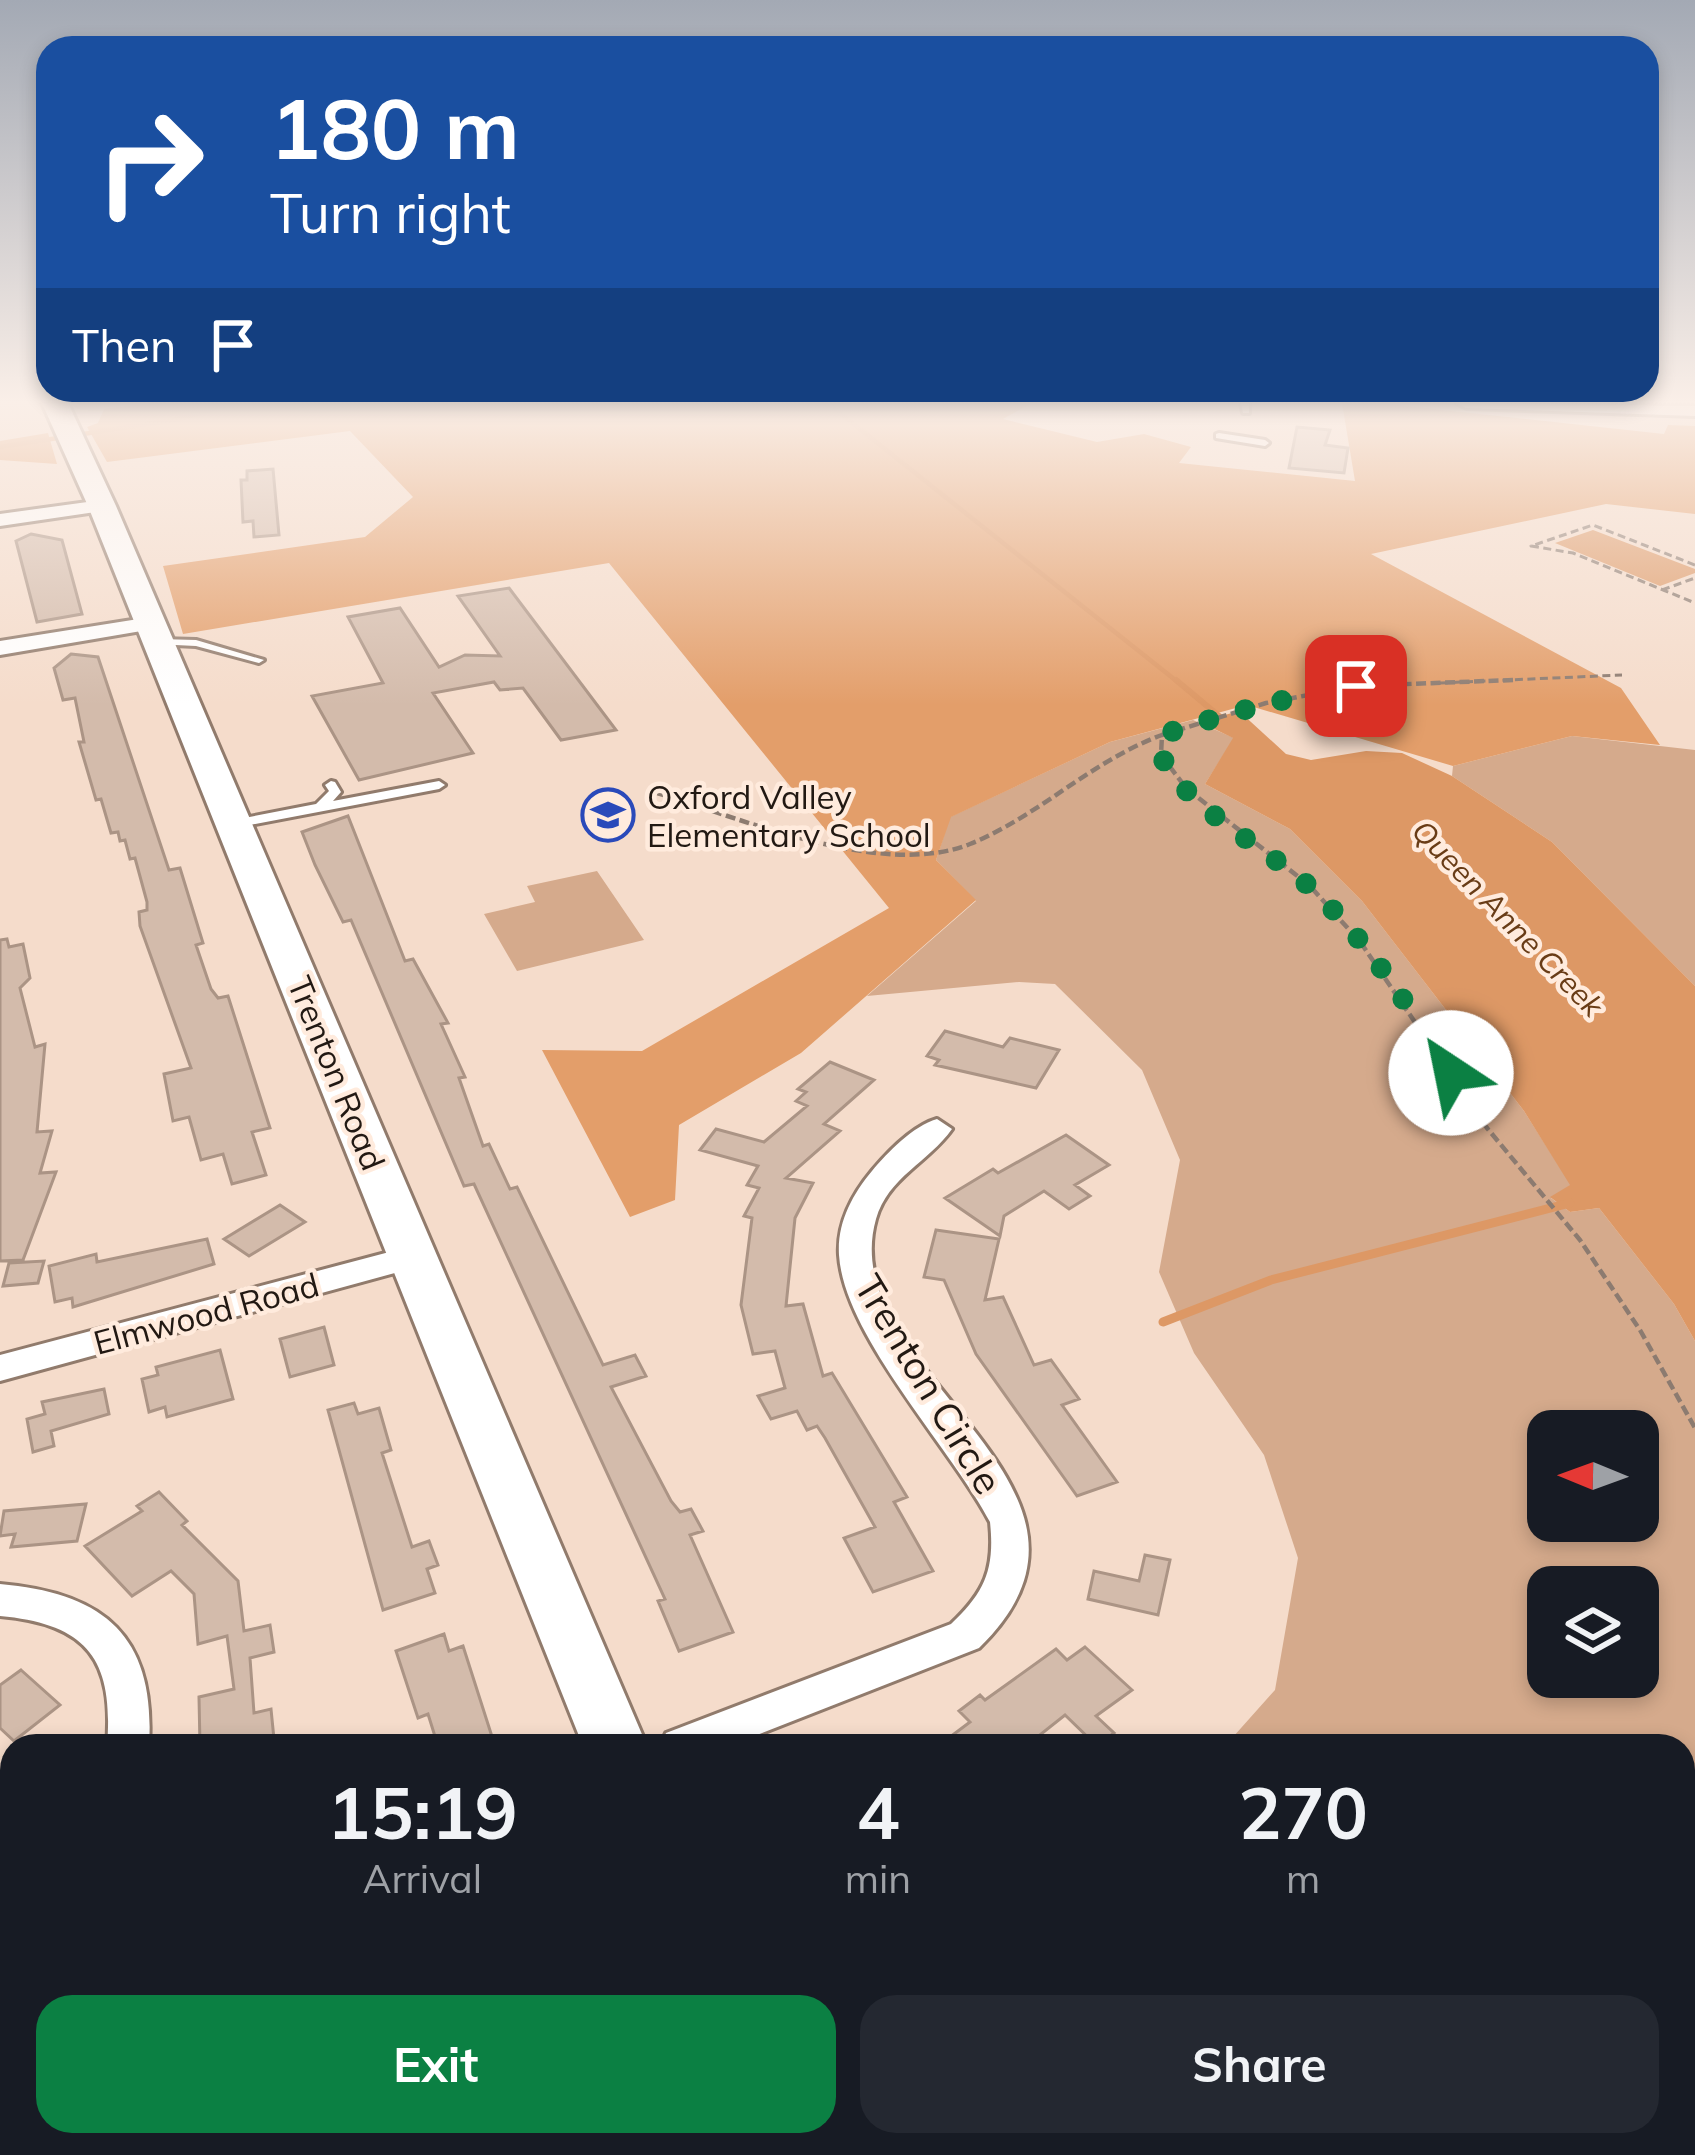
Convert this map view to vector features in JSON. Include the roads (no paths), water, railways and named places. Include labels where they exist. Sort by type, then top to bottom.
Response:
[{"type":"main road","name":"Trenton Road","points":[[103,506],[609,1734]]},
{"type":"street","points":[[0,520],[103,506]]},
{"type":"street","points":[[0,648],[155,633]]},
{"type":"street","name":"Trenton Circle","points":[[713,1734],[949,1646],[989,1612],[1008,1580],[1009,1522],[874,1307],[856,1262],[855,1242],[867,1200],[886,1175],[937,1129]]},
{"type":"street","name":"Elmwood Road","points":[[0,1368],[412,1257]]},
{"type":"street","points":[[0,1600],[67,1612],[90,1623],[114,1652],[127,1678],[134,1706],[130,1734]]},
{"type":"lane","points":[[155,633],[259,660]]},
{"type":"lane","points":[[320,806],[332,800],[332,785]]},
{"type":"lane","points":[[234,824],[439,785]]},
{"type":"water","points":[[1593,530],[1695,569],[1695,573],[1660,586],[1555,543]]},
{"type":"water","points":[[1239,711],[1286,754],[1311,760],[1366,751],[1402,753],[1452,776],[1552,842],[1695,986],[1695,1341],[1674,1304],[1599,1208],[1570,1212],[1550,1197],[1570,1185],[1524,1111],[1362,901],[1290,829],[1205,784],[1233,738],[1200,722]]},
{"type":"waterway","name":"Queen Anne Creek","points":[[954,504],[1179,683]]},
{"type":"waterway","name":"Queen Anne Creek","points":[[1176,680],[1225,721]]},
{"type":"waterway","points":[[1163,1322],[1271,1280],[1570,1203]]},
{"type":"place","name":"Oxford Valley Elementary School","points":[[608,815]]}]
